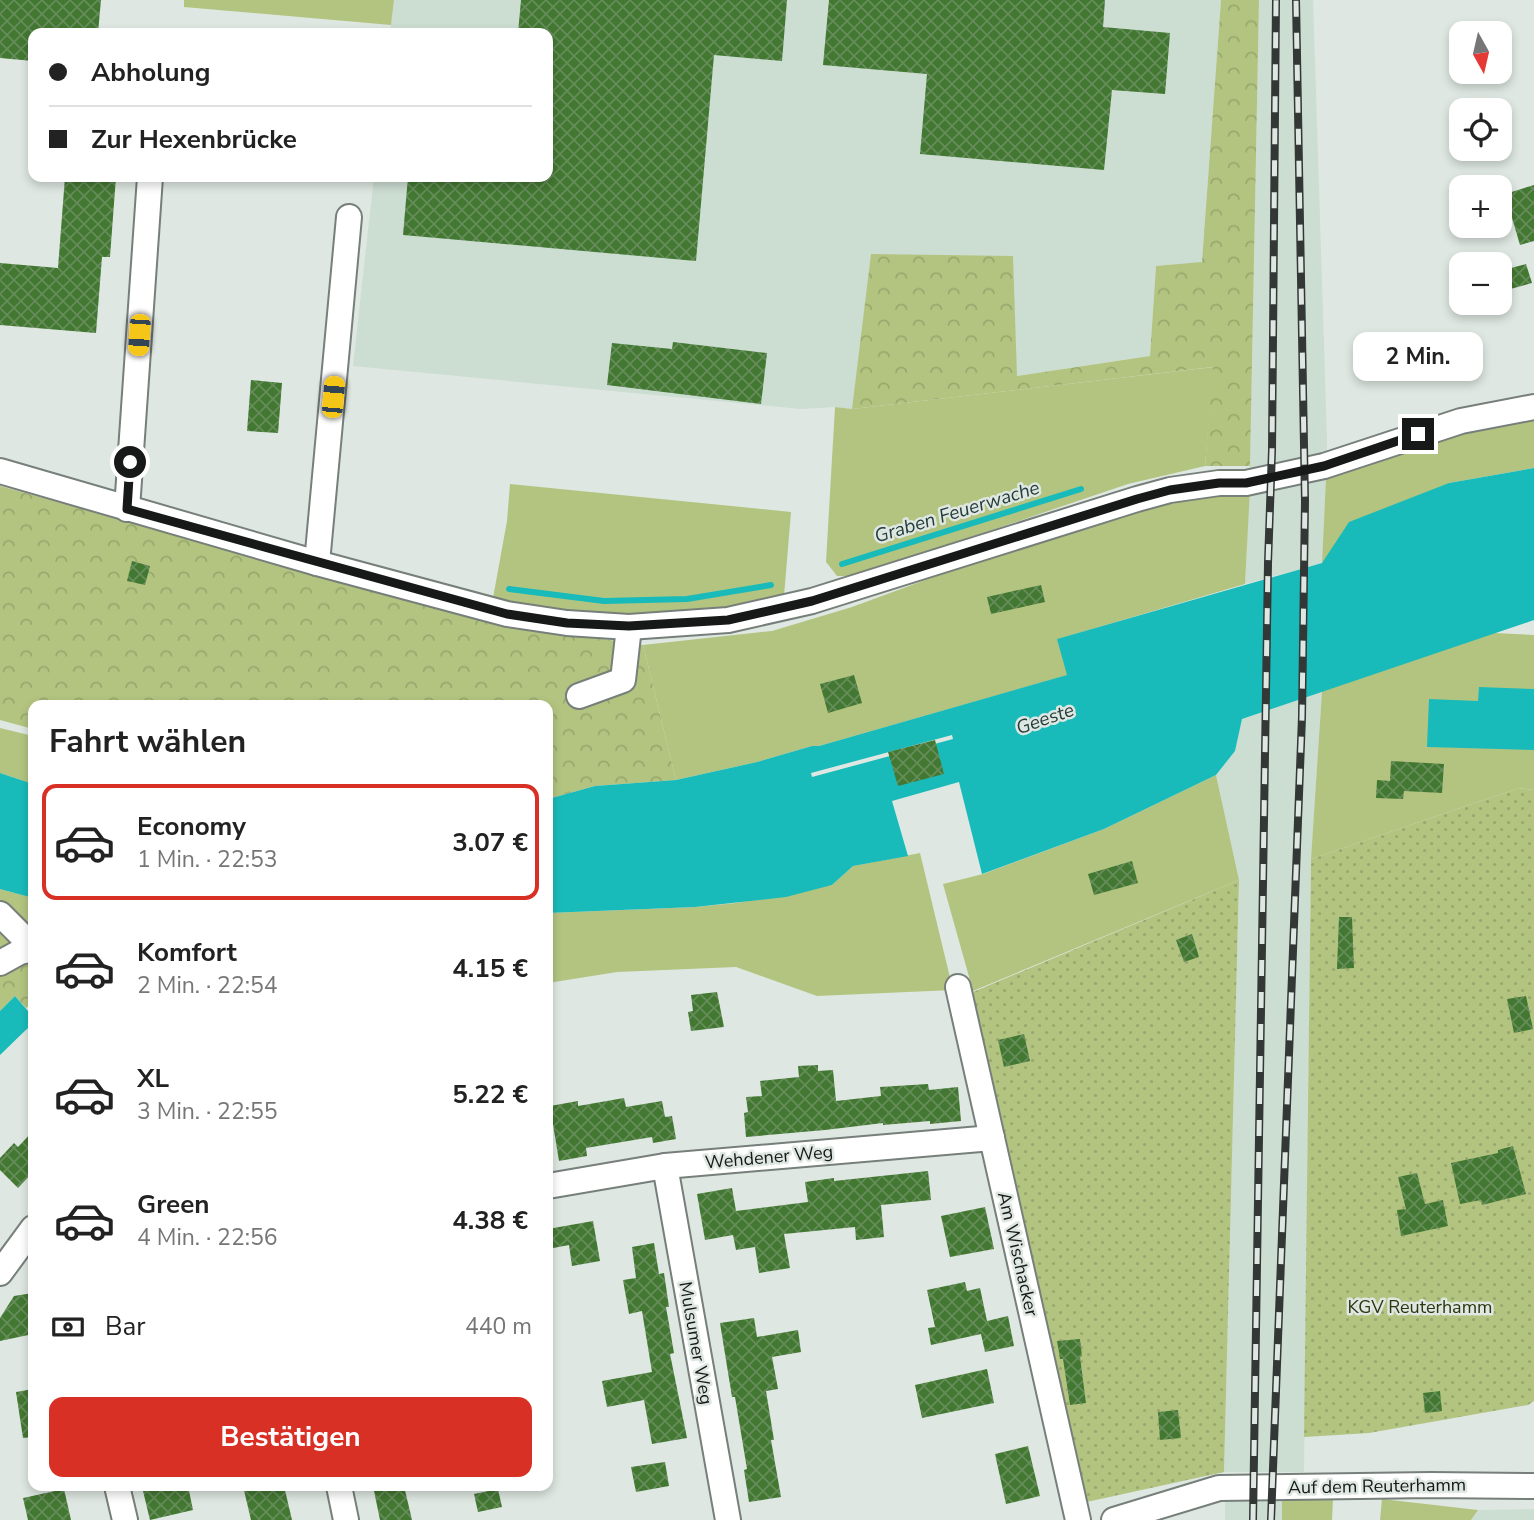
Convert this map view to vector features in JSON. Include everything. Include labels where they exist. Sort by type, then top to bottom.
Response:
[{"type":"street","points":[[127,509],[150,182]]},
{"type":"street","points":[[317,563],[349,217]]},
{"type":"street","points":[[0,471],[317,563],[507,614],[567,623],[629,626],[728,620],[812,601],[1170,490],[1219,483],[1246,483],[1324,466],[1461,421],[1534,407]]},
{"type":"street","points":[[579,696],[623,681],[629,626]]},
{"type":"street","points":[[0,914],[28,942]]},
{"type":"street","points":[[0,963],[28,949]]},
{"type":"street","name":"Am Wischacker","points":[[958,987],[1078,1520]]},
{"type":"street","name":"Wehdener Weg","points":[[553,1185],[665,1166],[992,1138]]},
{"type":"street","name":"Mulsumer Weg","points":[[665,1166],[728,1520]]},
{"type":"street","points":[[0,1273],[28,1235]]},
{"type":"street","name":"Auf dem Reuterhamm","points":[[1114,1520],[1219,1488],[1534,1486]]},
{"type":"street","points":[[118,1491],[125,1520]]},
{"type":"street","points":[[340,1491],[346,1520]]},
{"type":"shaded area","points":[[394,0],[1221,0],[1202,263],[1156,267],[1150,356],[1016,376],[872,254],[852,409],[801,409],[353,366],[373,182],[553,182],[553,28],[391,28]]},
{"type":"shaded area","points":[[1259,0],[1313,0],[1327,439],[1322,563],[1245,584],[1250,466]]},
{"type":"shaded area","points":[[1322,691],[1311,859],[1304,1472],[1224,1472],[1239,880],[1216,775],[1235,751],[1242,719]]},
{"type":"shaded area","points":[[1282,1497],[1282,1520],[1225,1520],[1225,1501]]},
{"type":"shaded area","points":[[1534,1509],[1534,1520],[1471,1520],[1478,1510]]},
{"type":"green space","points":[[184,0],[394,0],[391,25],[184,7]]},
{"type":"green space","points":[[1221,0],[1259,0],[1250,466],[1205,466],[1213,367],[852,409],[871,254],[1013,256],[1017,376],[1150,356],[1156,266],[1202,262]]},
{"type":"green space","points":[[1214,367],[1205,466],[1128,484],[856,576],[837,576],[826,562],[835,407],[852,409]]},
{"type":"green space","points":[[1534,417],[1534,468],[1449,483],[1322,563],[1326,478],[1423,442]]},
{"type":"green space","points":[[510,484],[791,512],[784,596],[714,610],[632,617],[493,598],[507,521]]},
{"type":"green space","points":[[0,486],[498,623],[643,645],[676,780],[595,786],[553,798],[553,700],[28,700],[28,728],[0,720]]},
{"type":"green space","points":[[1250,488],[1245,584],[1058,639],[1068,675],[819,746],[676,780],[643,645],[772,631],[852,607],[966,565],[1142,509]]},
{"type":"green space","points":[[1494,633],[1534,635],[1534,790],[1519,788],[1311,859],[1322,691]]},
{"type":"green space","points":[[0,728],[28,735],[28,782],[0,773]]},
{"type":"green space","points":[[1216,775],[1239,880],[973,991],[943,884],[983,874],[1104,829]]},
{"type":"green space","name":"KGV Reuterhamm","points":[[1519,788],[1534,790],[1534,1401],[1528,1405],[1369,1433],[1304,1437],[1311,859]]},
{"type":"green space","points":[[920,853],[953,990],[817,996],[736,967],[617,972],[553,982],[553,913],[736,903],[832,885],[853,866]]},
{"type":"green space","points":[[1239,880],[1224,1472],[1082,1503],[973,992]]},
{"type":"green space","points":[[0,889],[28,897],[28,931],[0,909]]},
{"type":"green space","points":[[0,909],[28,931],[28,1006],[26,1008],[15,996],[0,1011]]},
{"type":"green space","points":[[1282,1497],[1333,1499],[1332,1520],[1282,1520]]},
{"type":"green space","points":[[1382,1499],[1478,1510],[1471,1520],[1380,1520]]},
{"type":"water","name":"Geeste","points":[[1534,468],[1534,620],[1242,719],[1235,751],[1216,775],[1104,829],[982,874],[959,782],[892,801],[908,856],[853,866],[832,885],[786,897],[695,907],[553,913],[553,798],[595,786],[676,780],[757,762],[1067,675],[1057,639],[1322,563],[1349,522],[1449,483]],"holes":[[[952,735],[953,739],[812,777],[811,773]]]},
{"type":"water","points":[[1479,687],[1534,689],[1534,750],[1427,747],[1429,699],[1478,701]]},
{"type":"water","points":[[0,773],[28,782],[28,897],[0,889]]},
{"type":"water","points":[[15,996],[28,1011],[28,1028],[0,1055],[0,1011]]},
{"type":"building","points":[[0,0],[101,0],[98,28],[28,28],[28,61],[0,58]]},
{"type":"building","points":[[521,0],[787,0],[782,61],[714,55],[696,261],[403,235],[408,182],[553,182],[553,28],[518,28]]},
{"type":"building","points":[[829,0],[1105,0],[1103,27],[1170,33],[1165,94],[1112,90],[1104,170],[920,154],[927,74],[823,65]]},
{"type":"building","points":[[65,182],[116,182],[110,257],[102,257],[96,333],[0,325],[0,263],[58,268]]},
{"type":"building","points":[[1534,185],[1534,241],[1520,245],[1512,218],[1512,192]]},
{"type":"building","points":[[1526,264],[1532,283],[1512,289],[1512,268]]},
{"type":"building","points":[[673,342],[767,353],[761,404],[607,385],[612,343],[672,349]]},
{"type":"building","points":[[251,380],[282,383],[278,433],[247,431]]},
{"type":"building","points":[[132,561],[150,566],[145,585],[127,581]]},
{"type":"building","points":[[1041,585],[1045,602],[991,614],[987,597]]},
{"type":"building","points":[[854,675],[862,703],[828,713],[820,684]]},
{"type":"building","points":[[935,740],[944,774],[898,786],[888,752]]},
{"type":"building","points":[[1391,761],[1444,764],[1442,793],[1404,791],[1403,799],[1376,798],[1377,780],[1390,781]]},
{"type":"building","points":[[1132,861],[1138,883],[1094,895],[1088,874]]},
{"type":"building","points":[[1339,917],[1352,917],[1354,968],[1337,969]]},
{"type":"building","points":[[1192,934],[1199,957],[1184,962],[1176,940]]},
{"type":"building","points":[[717,992],[724,1027],[691,1031],[688,1012],[693,1011],[691,995]]},
{"type":"building","points":[[1526,996],[1533,1029],[1514,1033],[1507,999]]},
{"type":"building","points":[[1024,1034],[1030,1061],[1004,1067],[998,1040]]},
{"type":"building","points":[[818,1065],[818,1071],[833,1070],[836,1101],[881,1096],[880,1087],[928,1084],[929,1090],[958,1087],[961,1121],[930,1124],[930,1121],[883,1123],[746,1137],[746,1097],[762,1096],[760,1081],[799,1077],[798,1066]]},
{"type":"building","points":[[624,1098],[626,1107],[662,1101],[665,1117],[672,1116],[676,1139],[653,1143],[652,1137],[586,1148],[587,1156],[559,1161],[553,1105],[578,1101],[578,1106]]},
{"type":"building","points":[[28,1136],[28,1177],[18,1188],[0,1170],[0,1158],[14,1143],[18,1147]]},
{"type":"building","points":[[1513,1146],[1526,1194],[1482,1205],[1481,1200],[1460,1204],[1451,1163],[1498,1153],[1498,1150]]},
{"type":"building","points":[[928,1171],[931,1200],[881,1205],[884,1237],[856,1240],[855,1227],[784,1234],[790,1268],[759,1273],[755,1247],[736,1250],[733,1235],[705,1240],[697,1194],[732,1188],[736,1211],[808,1202],[805,1182]]},
{"type":"building","points":[[1417,1173],[1425,1204],[1443,1200],[1448,1226],[1401,1236],[1397,1210],[1406,1209],[1398,1177]]},
{"type":"building","points":[[985,1207],[994,1249],[950,1257],[941,1216]]},
{"type":"building","points":[[593,1221],[600,1261],[572,1266],[569,1245],[553,1248],[553,1228]]},
{"type":"building","points":[[654,1243],[659,1274],[664,1273],[669,1307],[666,1307],[674,1353],[670,1354],[687,1438],[652,1444],[644,1400],[607,1407],[602,1381],[652,1372],[642,1311],[629,1314],[623,1280],[636,1278],[632,1247]]},
{"type":"building","points":[[965,1282],[967,1291],[980,1288],[987,1321],[1008,1316],[1014,1346],[985,1352],[981,1334],[931,1345],[928,1328],[935,1327],[927,1290]]},
{"type":"building","points":[[28,1294],[28,1335],[0,1341],[0,1318],[14,1296]]},
{"type":"building","points":[[754,1318],[757,1337],[798,1330],[801,1352],[772,1357],[778,1389],[766,1391],[781,1497],[749,1502],[744,1470],[747,1469],[720,1323]]},
{"type":"building","points":[[1080,1339],[1086,1403],[1070,1405],[1063,1359],[1060,1359],[1057,1341]]},
{"type":"building","points":[[987,1369],[994,1403],[922,1418],[915,1385]]},
{"type":"building","points":[[28,1390],[28,1438],[23,1438],[16,1392]]},
{"type":"building","points":[[1440,1391],[1442,1411],[1425,1413],[1423,1393]]},
{"type":"building","points":[[1178,1410],[1181,1438],[1160,1440],[1158,1412]]},
{"type":"building","points":[[1028,1446],[1040,1496],[1006,1504],[995,1454]]},
{"type":"building","points":[[665,1462],[669,1486],[636,1492],[631,1467]]},
{"type":"building","points":[[64,1491],[71,1520],[28,1520],[23,1498]]},
{"type":"building","points":[[143,1491],[189,1491],[193,1510],[150,1520]]},
{"type":"building","points":[[244,1491],[285,1491],[292,1520],[251,1520]]},
{"type":"building","points":[[374,1491],[405,1491],[412,1520],[380,1520]]},
{"type":"building","points":[[498,1491],[502,1507],[478,1512],[474,1494]]},
{"type":"waterway","name":"Graben Feuerwache","points":[[842,564],[1081,489]]},
{"type":"waterway","name":"Graben Feuerwache","points":[[509,589],[604,601],[687,599],[771,585]]},
{"type":"railway","points":[[1253,1520],[1272,450],[1276,0]]},
{"type":"railway","points":[[1271,1520],[1302,717],[1305,501],[1296,0]]},
{"type":"route","points":[[130,462],[127,509],[507,614],[567,623],[629,626],[728,620],[812,601],[1137,499],[1170,490],[1219,483],[1246,483],[1324,466],[1418,434]]}]
